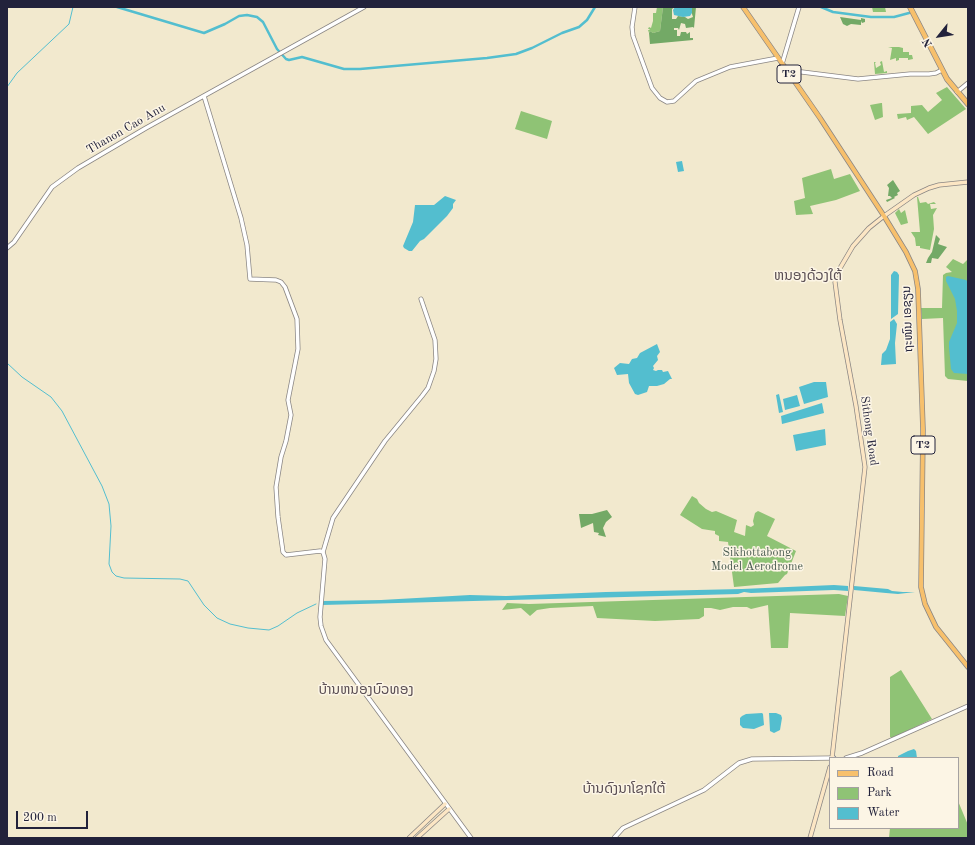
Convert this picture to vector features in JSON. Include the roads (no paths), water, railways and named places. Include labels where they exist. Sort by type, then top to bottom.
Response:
[{"type":"highway","points":[[910,7],[947,80],[968,104]]},
{"type":"main road","name":"ຖະໜົນ ເອຊຽນ","points":[[743,7],[820,118],[884,216],[906,252],[915,271],[918,288],[923,430],[922,596],[928,614],[936,627],[968,667]]},
{"type":"main road","name":"Sithong Road","points":[[833,757],[846,626],[853,584],[864,462],[856,406],[840,320],[835,282],[836,275],[853,246],[869,228],[884,216],[929,188],[940,185],[968,182]]},
{"type":"main road","points":[[810,838],[829,770]]},
{"type":"main road","points":[[409,838],[445,804]]},
{"type":"main road","points":[[417,838],[448,809]]},
{"type":"street","name":"Thanon Cao Anu","points":[[7,248],[14,242],[49,191],[59,181],[78,168],[364,7]]},
{"type":"street","points":[[634,7],[632,27],[633,36],[652,88],[660,98],[667,102],[674,101],[696,81],[725,69],[737,65],[778,58]]},
{"type":"street","points":[[782,64],[799,7]]},
{"type":"street","points":[[786,70],[858,79],[910,74],[929,74],[942,70]]},
{"type":"street","points":[[957,92],[968,83]]},
{"type":"street","points":[[204,96],[241,218],[247,245],[250,280],[276,280],[281,282],[285,287],[297,319],[298,349],[288,400],[291,415],[281,457],[276,487],[278,517],[283,552],[286,555],[320,551],[323,552]]},
{"type":"street","points":[[421,299],[435,340],[436,360],[430,381],[422,396],[385,442],[337,510],[330,524],[323,552],[324,559],[320,617],[321,626],[326,640],[470,838]]},
{"type":"street","points":[[849,757],[862,753],[968,706]]},
{"type":"street","points":[[614,838],[623,828],[704,790],[739,763],[752,760],[829,758]]},
{"type":"water","points":[[675,7],[692,7],[692,13],[690,16],[683,17],[674,15],[673,10]]},
{"type":"water","points":[[682,161],[684,171],[678,172],[676,162]]},
{"type":"water","points":[[445,196],[456,200],[453,204],[453,208],[447,216],[424,239],[420,241],[412,251],[404,248],[403,246],[413,222],[415,205],[434,205]]},
{"type":"water","points":[[894,271],[899,275],[898,314],[891,319],[891,275]]},
{"type":"water","points":[[948,276],[966,280],[968,282],[968,374],[954,373],[951,369],[949,342],[957,323],[957,311],[955,299],[946,281],[946,277]]},
{"type":"water","points":[[894,319],[897,324],[895,343],[896,364],[881,365],[882,354],[886,350],[890,339],[890,322]]},
{"type":"water","points":[[657,344],[660,352],[657,356],[658,360],[653,366],[653,370],[662,370],[663,372],[668,371],[672,379],[664,384],[649,386],[647,392],[638,395],[635,394],[629,383],[628,374],[617,375],[614,368],[620,363],[629,364],[632,359],[637,358],[640,353]]},
{"type":"water","points":[[814,382],[826,382],[828,397],[804,404],[799,387]]},
{"type":"water","points":[[779,394],[783,412],[779,413],[776,395]]},
{"type":"water","points":[[797,395],[800,406],[785,410],[783,399]]},
{"type":"water","points":[[822,403],[824,413],[782,424],[781,416]]},
{"type":"water","points":[[825,429],[826,445],[796,451],[793,435]]},
{"type":"water","points":[[834,585],[848,586],[848,591],[744,592],[738,594],[322,605],[323,601],[381,600],[470,595],[506,596]]},
{"type":"water","points":[[854,586],[888,589],[892,591],[915,592],[898,594],[854,590]]},
{"type":"water","points":[[762,713],[764,725],[754,729],[743,728],[740,725],[740,718],[742,716],[746,714]]},
{"type":"water","points":[[769,713],[776,713],[781,715],[782,718],[780,730],[774,733],[770,731]]},
{"type":"water","points":[[914,749],[916,751],[917,757],[898,757],[898,756]]},
{"type":"waterway","points":[[7,87],[17,73],[69,24],[73,7]]},
{"type":"waterway","points":[[117,7],[204,33],[239,16],[247,15],[257,17],[263,22],[277,49],[286,59],[289,60],[302,57],[344,69],[360,69],[487,58],[516,54],[579,27],[587,20],[595,7]]},
{"type":"waterway","points":[[821,7],[833,12],[871,17],[894,17],[909,13]]},
{"type":"waterway","points":[[7,363],[22,377],[51,397],[62,411],[102,486],[109,504],[111,526],[109,564],[112,572],[116,576],[124,578],[180,579],[188,581],[204,605],[217,618],[230,624],[248,628],[269,630],[278,626],[297,613],[316,604]]},
{"type":"district","name":"ຫນອງດ້ວງໃຕ້","points":[[808,276]]},
{"type":"district","name":"ບ້ານຫນອງບົວທອງ","points":[[366,690]]},
{"type":"district","name":"ບ້ານດົງນາໂຊກໃຕ້","points":[[624,789]]},
{"type":"park label","name":"Sikhottabong Model Aerodrome","points":[[757,560]]}]
